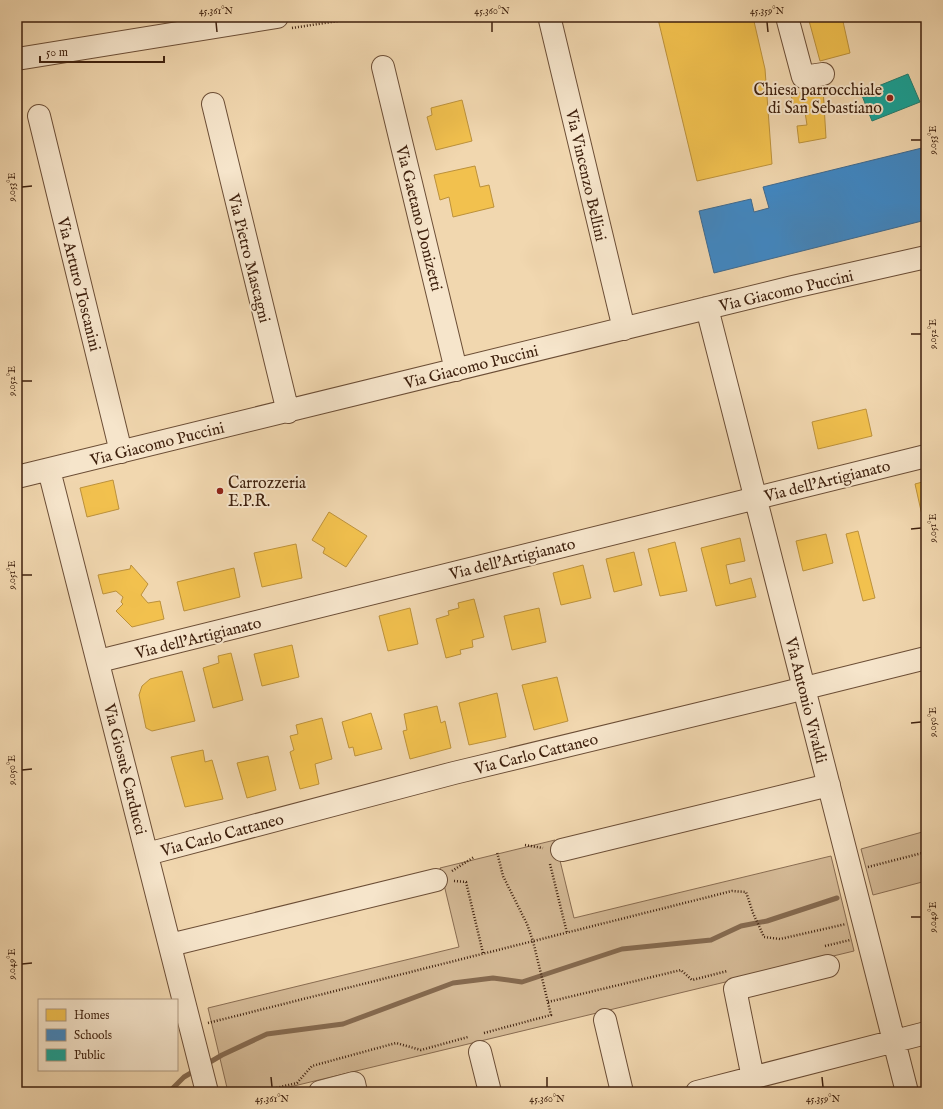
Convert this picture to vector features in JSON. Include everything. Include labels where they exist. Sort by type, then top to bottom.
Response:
[{"type":"street","points":[[17,59],[277,17]]},
{"type":"street","points":[[787,17],[803,77],[822,74]]},
{"type":"street","name":"Via Vincenzo Bellini","points":[[550,20],[624,329]]},
{"type":"street","name":"Via Gaetano Donizetti","points":[[383,67],[456,370]]},
{"type":"street","name":"Via Pietro Mascagni","points":[[213,104],[288,412]]},
{"type":"street","name":"Via Arturo Toscanini","points":[[39,116],[121,452]]},
{"type":"street","name":"Via Giacomo Puccini","points":[[17,477],[288,412],[708,308],[926,257]]},
{"type":"street","name":"Via Antonio Vivaldi","points":[[708,308],[906,1092]]},
{"type":"street","name":"Via dell'Artigianato","points":[[99,661],[926,456]]},
{"type":"street","name":"Via Giosuè Carducci","points":[[49,470],[192,1027],[206,1088]]},
{"type":"street","name":"Via Carlo Cattaneo","points":[[147,854],[454,773],[926,658]]},
{"type":"street","points":[[562,850],[829,785]]},
{"type":"street","points":[[170,945],[436,880]]},
{"type":"street","points":[[753,1078],[735,989],[825,956]]},
{"type":"street","points":[[605,1020],[622,1092]]},
{"type":"street","points":[[697,1092],[926,1033]]},
{"type":"street","points":[[479,1040],[490,1092]]},
{"type":"street","points":[[320,1092],[354,1083],[356,1092]]},
{"type":"path","points":[[17,646],[20,665]]},
{"type":"path","points":[[562,850],[550,863],[567,932]]},
{"type":"path","points":[[259,1092],[297,1083],[312,1066],[396,1042],[421,1050],[479,1040],[551,1015],[533,941],[527,924],[502,876],[497,852]]},
{"type":"path","points":[[850,871],[926,852]]},
{"type":"path","points":[[436,880],[474,857]]},
{"type":"path","points":[[436,880],[466,882],[483,953]]},
{"type":"path","points":[[192,1027],[732,891],[746,892],[753,913],[764,937],[780,939],[865,928]]},
{"type":"path","points":[[825,956],[865,928]]},
{"type":"path","points":[[548,1002],[681,970],[692,980],[730,970]]},
{"type":"shaded area","points":[[926,831],[926,881],[873,895],[861,849]]},
{"type":"shaded area","points":[[555,840],[574,918],[831,856],[854,951],[269,1092],[228,1092],[208,1008],[459,947],[440,868]]},
{"type":"building: Homes","points":[[669,17],[753,17],[765,69],[772,164],[697,181],[658,19]]},
{"type":"building: Homes","points":[[808,17],[842,17],[850,53],[820,61]]},
{"type":"building: Homes","points":[[823,88],[826,138],[799,143],[797,126],[807,125],[804,106],[794,107],[791,95]]},
{"type":"building: Homes","points":[[462,100],[472,141],[436,150],[427,117],[432,115],[431,108]]},
{"type":"building: Homes","points":[[475,166],[480,187],[489,185],[494,207],[453,217],[449,197],[440,200],[434,175]]},
{"type":"building: Homes","points":[[866,409],[872,436],[818,449],[812,422]]},
{"type":"building: Homes","points":[[113,480],[119,509],[87,517],[80,488]]},
{"type":"building: Homes","points":[[926,481],[926,533],[915,484]]},
{"type":"building: Homes","points":[[329,512],[367,536],[346,567],[323,553],[325,548],[312,540]]},
{"type":"building: Homes","points":[[858,531],[875,598],[863,601],[846,534]]},
{"type":"building: Homes","points":[[826,534],[833,563],[803,571],[796,541]]},
{"type":"building: Homes","points":[[740,538],[745,561],[726,565],[730,584],[751,578],[756,597],[716,606],[701,548]]},
{"type":"building: Homes","points":[[675,542],[687,591],[660,596],[648,549]]},
{"type":"building: Homes","points":[[296,544],[302,578],[262,587],[254,553]]},
{"type":"building: Homes","points":[[634,552],[642,585],[614,592],[606,559]]},
{"type":"building: Homes","points":[[131,565],[148,584],[141,595],[148,603],[160,601],[164,619],[132,627],[116,611],[123,604],[121,602],[123,597],[116,591],[103,594],[98,575],[130,569]]},
{"type":"building: Homes","points":[[583,565],[591,598],[561,605],[553,573]]},
{"type":"building: Homes","points":[[234,568],[240,597],[184,611],[177,582]]},
{"type":"building: Homes","points":[[474,599],[484,637],[472,640],[473,647],[460,650],[461,654],[446,658],[436,619],[449,615],[448,611],[459,608],[458,603]]},
{"type":"building: Homes","points":[[410,608],[418,644],[388,651],[379,616]]},
{"type":"building: Homes","points":[[539,608],[546,642],[512,650],[504,616]]},
{"type":"building: Homes","points":[[292,645],[299,677],[262,686],[254,654]]},
{"type":"building: Homes","points":[[231,653],[243,700],[213,708],[203,668],[219,663],[218,656]]},
{"type":"building: Homes","points":[[182,671],[195,721],[152,731],[146,728],[139,695],[142,686],[150,679]]},
{"type":"building: Homes","points":[[557,677],[568,721],[534,730],[522,685]]},
{"type":"building: Homes","points":[[497,693],[506,737],[469,745],[459,703]]},
{"type":"building: Homes","points":[[437,706],[441,723],[445,721],[451,748],[410,759],[403,731],[407,730],[404,714]]},
{"type":"building: Homes","points":[[371,713],[382,749],[355,756],[353,747],[349,748],[342,722]]},
{"type":"building: Homes","points":[[322,718],[332,759],[315,764],[319,784],[300,789],[290,752],[294,750],[290,736],[298,734],[296,725]]},
{"type":"building: Homes","points":[[203,750],[205,762],[212,760],[223,799],[185,807],[171,757]]},
{"type":"building: Homes","points":[[268,756],[276,790],[247,798],[237,763]]},
{"type":"building: Schools","points":[[926,147],[926,220],[714,273],[699,211],[751,199],[754,212],[769,208],[763,187]]},
{"type":"building: Public","name":"Chiesa parrocchiale di San Sebastiano","points":[[908,74],[920,102],[872,121],[861,93]]},
{"type":"waterway","points":[[205,1065],[222,1055],[267,1034],[343,1024],[453,983],[493,978],[522,982],[622,949],[711,940],[741,926],[767,921],[837,898]]},
{"type":"waterway","points":[[169,1092],[184,1077],[196,1070]]},
{"type":"place","name":"Chiesa parrocchiale di San Sebastiano","points":[[890,98]]},
{"type":"place","name":"Carrozzeria E.P.R.","points":[[220,491]]}]
